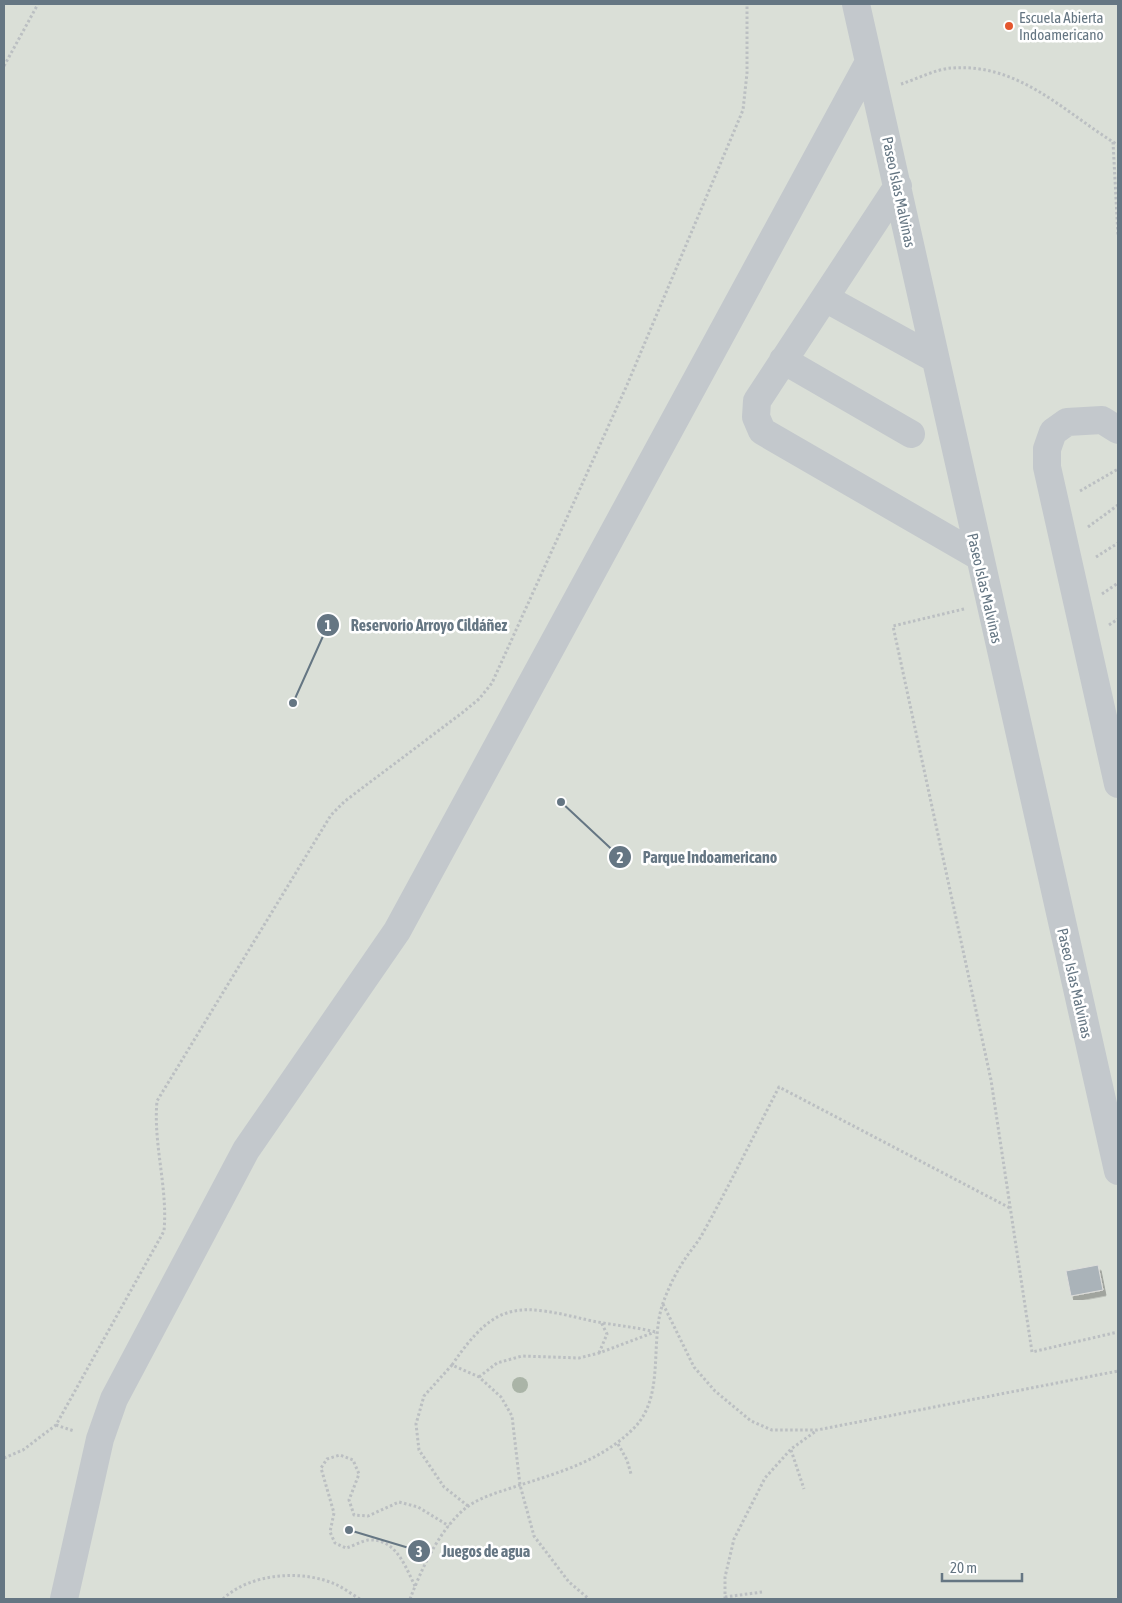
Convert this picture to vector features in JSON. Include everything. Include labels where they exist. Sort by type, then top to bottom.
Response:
[{"type":"street","name":"Paseo Islas Malvinas","points":[[856,4],[898,186],[932,357],[1118,1171]]},
{"type":"street","points":[[64,1599],[100,1439],[114,1400],[246,1150],[397,931],[869,62]]},
{"type":"street","points":[[898,186],[756,401],[756,417],[762,430],[978,556]]},
{"type":"street","points":[[825,298],[932,357]]},
{"type":"street","points":[[783,360],[911,434]]},
{"type":"street","points":[[1118,430],[1102,420],[1067,422],[1053,432],[1047,449],[1047,467],[1118,784]]},
{"type":"path","points":[[4,66],[38,4]]},
{"type":"path","points":[[4,1458],[24,1450],[56,1425],[164,1231],[165,1215],[155,1120],[157,1101],[331,815],[345,801],[462,713],[479,699],[492,683],[627,385],[743,110],[747,73],[747,4]]},
{"type":"path","points":[[876,91],[951,68],[994,70],[1034,87],[1118,145]]},
{"type":"path","points":[[1113,142],[1118,236]]},
{"type":"path","points":[[1073,495],[1118,469]]},
{"type":"path","points":[[1081,532],[1118,505]]},
{"type":"path","points":[[1095,558],[1118,543]]},
{"type":"path","points":[[1095,598],[1118,583]]},
{"type":"path","points":[[989,603],[892,626],[991,1080],[1032,1352],[1118,1332]]},
{"type":"path","points":[[410,1599],[415,1586],[449,1526],[468,1506],[496,1493],[600,1456],[618,1444],[636,1427],[647,1409],[656,1357],[656,1332],[663,1304],[684,1260],[703,1234],[778,1087],[1010,1208]]},
{"type":"path","points":[[663,1304],[694,1367],[715,1391],[751,1421],[772,1430],[817,1430],[1118,1371]]},
{"type":"path","points":[[468,1506],[444,1487],[419,1450],[416,1424],[424,1396],[452,1365],[484,1324],[513,1310],[539,1308],[656,1332]]},
{"type":"path","points":[[599,1353],[608,1334],[601,1322]]},
{"type":"path","points":[[479,1377],[497,1363],[522,1356],[579,1358],[599,1353],[656,1332]]},
{"type":"path","points":[[452,1365],[479,1377],[502,1397],[512,1416],[520,1486],[534,1536],[569,1582],[589,1599]]},
{"type":"path","points":[[762,1592],[725,1598],[725,1577],[734,1539],[765,1478],[791,1449],[817,1430]]},
{"type":"path","points":[[618,1444],[627,1460],[631,1474]]},
{"type":"path","points":[[791,1449],[804,1489]]},
{"type":"path","points":[[415,1586],[398,1552],[385,1543],[368,1540],[346,1548],[335,1543],[330,1532],[334,1513],[321,1468],[327,1459],[340,1455],[353,1460],[359,1474],[349,1500],[354,1515],[368,1516],[399,1502],[418,1507],[449,1526]]},
{"type":"path","points":[[223,1599],[230,1592],[260,1578],[298,1576],[336,1584],[360,1599]]},
{"type":"shaded area","points":[[4,4],[1118,4],[1118,1599],[4,1599]]},
{"type":"building","points":[[1098,1265],[1103,1290],[1071,1296],[1066,1271]]},
{"type":"place","name":"Escuela Abierta Indoamericano","points":[[1009,26]]},
{"type":"place","name":"Reservorio Arroyo Cildáñez","points":[[293,703]]},
{"type":"place","name":"Parque Indoamericano","points":[[561,802]]},
{"type":"place","name":"Juegos de agua","points":[[349,1530]]}]
